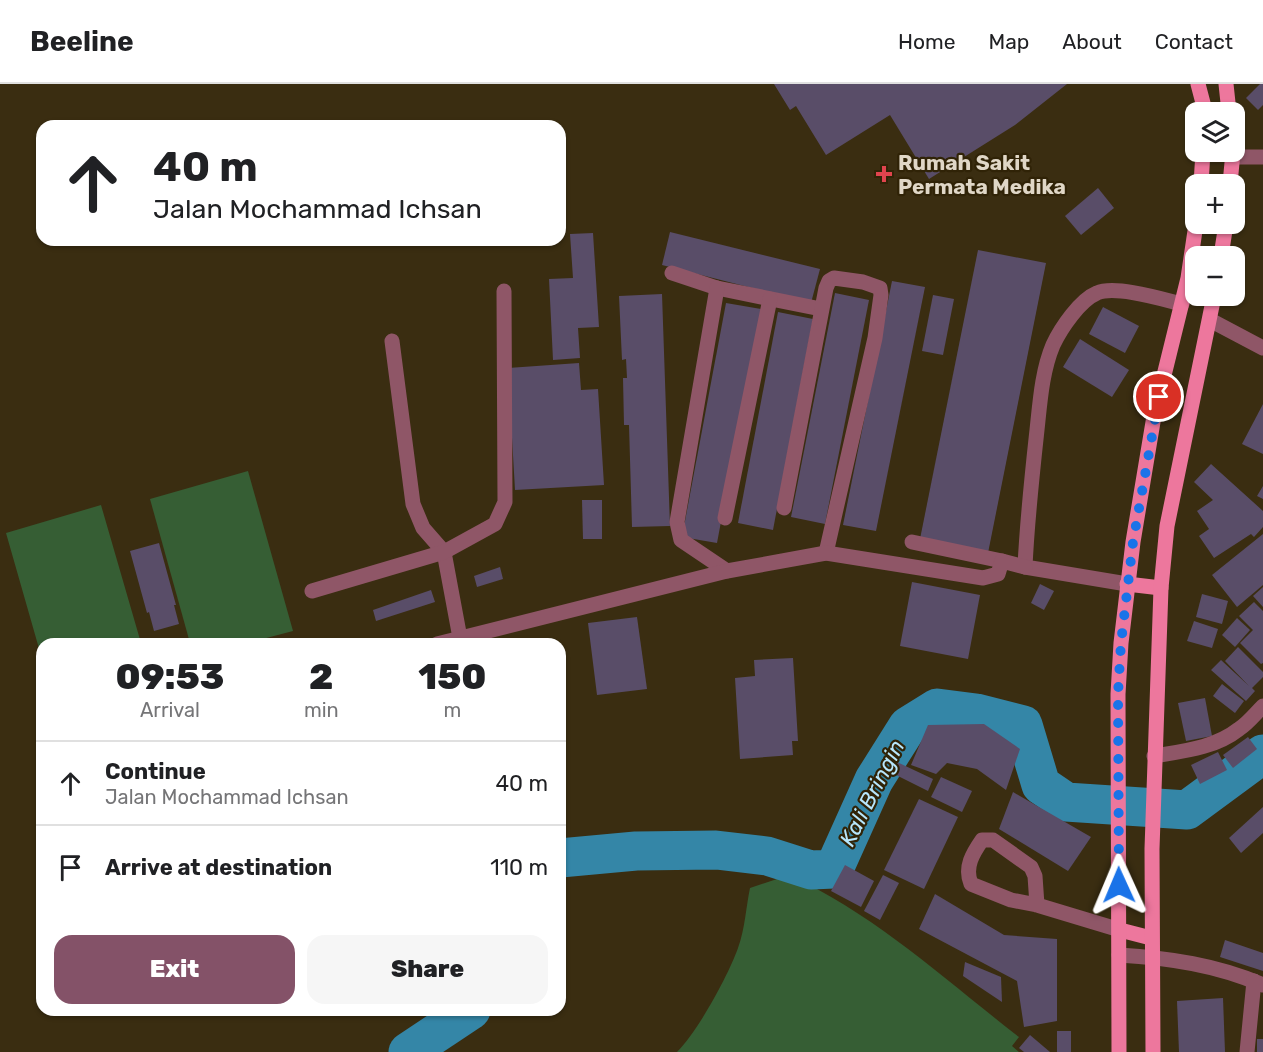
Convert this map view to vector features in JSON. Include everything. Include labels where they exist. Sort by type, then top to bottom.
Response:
[{"type":"main road","points":[[1198,84],[1203,102]]},
{"type":"main road","points":[[1226,84],[1228,102]]},
{"type":"main road","points":[[1119,1052],[1120,653],[1127,584],[1154,416],[1188,278],[1195,234]]},
{"type":"main road","points":[[1153,1052],[1152,849],[1161,588],[1167,526],[1212,306]]},
{"type":"main road","points":[[1127,584],[1161,588]]},
{"type":"main road","points":[[1120,930],[1152,939]]},
{"type":"street","points":[[1245,156],[1263,158]]},
{"type":"street","points":[[672,273],[717,288],[821,309]]},
{"type":"street","points":[[784,508],[821,309],[829,281],[834,278],[863,282],[880,288],[875,338],[826,553]]},
{"type":"street","points":[[717,288],[677,522],[681,540],[727,571]]},
{"type":"street","points":[[1025,567],[1028,512],[1042,383],[1053,344],[1079,305],[1095,293],[1107,290],[1182,304]]},
{"type":"street","points":[[312,591],[444,552],[495,524],[505,502],[504,291]]},
{"type":"street","points":[[725,518],[770,299]]},
{"type":"street","points":[[1210,320],[1263,348]]},
{"type":"street","points":[[392,341],[413,504],[423,528],[444,552],[460,638],[727,571],[826,553],[983,578],[998,574],[1002,561]]},
{"type":"street","points":[[912,542],[1025,567],[1127,584]]},
{"type":"street","points":[[1154,756],[1207,746],[1222,740],[1240,729],[1263,706]]},
{"type":"street","points":[[1037,905],[1035,876],[1030,867],[993,840],[982,840],[971,856],[967,876],[971,884],[1011,900],[1037,905],[1120,930]]},
{"type":"street","points":[[1119,956],[1152,957],[1203,965],[1258,983],[1247,1052]]},
{"type":"green space","points":[[248,471],[293,631],[266,638],[189,638],[150,499]]},
{"type":"green space","points":[[101,505],[140,638],[36,638],[6,533]]},
{"type":"green space","points":[[789,875],[851,909],[908,949],[1019,1037],[1012,1046],[1019,1052],[677,1052],[703,1017],[733,960],[742,933],[750,888]]},
{"type":"building","points":[[774,84],[1067,84],[1015,125],[929,179],[890,115],[826,155],[796,106],[790,110]]},
{"type":"building","points":[[1260,84],[1263,84],[1263,105],[1258,110],[1246,98]]},
{"type":"building","points":[[1098,188],[1114,208],[1081,235],[1065,216]]},
{"type":"building","points":[[670,232],[820,269],[811,303],[662,265]]},
{"type":"building","points":[[593,233],[599,327],[578,328],[580,358],[553,360],[549,279],[573,278],[570,234]]},
{"type":"building","points":[[978,250],[1046,263],[988,553],[920,539]]},
{"type":"building","points":[[892,281],[925,287],[876,531],[843,525]]},
{"type":"building","points":[[835,293],[869,300],[825,524],[791,517]]},
{"type":"building","points":[[662,294],[670,526],[632,527],[629,425],[624,425],[623,378],[627,378],[626,359],[622,360],[619,296]]},
{"type":"building","points":[[933,295],[954,299],[943,355],[922,351]]},
{"type":"building","points":[[726,303],[761,309],[717,543],[682,537]]},
{"type":"building","points":[[1103,307],[1139,326],[1125,353],[1089,334]]},
{"type":"building","points":[[778,312],[813,319],[773,530],[738,523]]},
{"type":"building","points":[[1080,339],[1129,370],[1112,397],[1063,367]]},
{"type":"building","points":[[579,363],[581,390],[598,389],[604,485],[515,490],[508,368]]},
{"type":"building","points":[[1263,404],[1263,454],[1242,444]]},
{"type":"building","points":[[1211,464],[1263,511],[1263,527],[1254,537],[1251,534],[1214,558],[1199,536],[1209,529],[1197,511],[1213,500],[1194,482]]},
{"type":"building","points":[[1263,486],[1263,499],[1257,496]]},
{"type":"building","points":[[582,500],[602,500],[602,539],[583,539]]},
{"type":"building","points":[[1263,534],[1263,585],[1237,607],[1212,575]]},
{"type":"building","points":[[159,543],[179,624],[154,631],[130,551]]},
{"type":"building","points":[[500,567],[503,579],[477,587],[474,576]]},
{"type":"building","points":[[912,582],[980,595],[968,659],[900,646]]},
{"type":"building","points":[[1040,584],[1054,591],[1044,610],[1031,603]]},
{"type":"building","points":[[1263,587],[1263,607],[1253,596]]},
{"type":"building","points":[[431,590],[435,602],[376,621],[373,610]]},
{"type":"building","points":[[1202,594],[1228,601],[1222,624],[1196,617]]},
{"type":"building","points":[[1254,602],[1263,611],[1263,663],[1261,664],[1240,643],[1253,630],[1239,616]]},
{"type":"building","points":[[637,617],[647,689],[597,695],[588,623]]},
{"type":"building","points":[[1237,618],[1250,630],[1235,647],[1222,635]]},
{"type":"building","points":[[1194,621],[1218,629],[1212,648],[1187,641]]},
{"type":"building","points":[[1238,647],[1263,672],[1263,677],[1252,688],[1255,691],[1246,701],[1211,670],[1221,660],[1249,686],[1225,661]]},
{"type":"building","points":[[793,658],[798,741],[792,741],[793,755],[740,759],[735,678],[755,676],[754,660]]},
{"type":"building","points":[[1222,684],[1244,701],[1235,713],[1213,696]]},
{"type":"building","points":[[1205,698],[1212,736],[1186,741],[1178,703]]},
{"type":"building","points":[[984,724],[1020,749],[1006,790],[977,769],[947,763],[936,774],[911,765],[928,725]]},
{"type":"building","points":[[1248,737],[1257,749],[1233,768],[1223,755]]},
{"type":"building","points":[[1218,752],[1227,770],[1200,784],[1191,765]]},
{"type":"building","points":[[897,762],[933,779],[928,791],[892,773]]},
{"type":"building","points":[[941,777],[972,791],[962,812],[931,797]]},
{"type":"building","points":[[1013,792],[1091,837],[1068,871],[999,829]]},
{"type":"building","points":[[919,799],[958,817],[924,889],[884,870]]},
{"type":"building","points":[[1263,807],[1263,833],[1241,853],[1229,838]]},
{"type":"building","points":[[845,865],[874,881],[861,907],[831,891]]},
{"type":"building","points":[[883,875],[899,883],[880,920],[864,911]]},
{"type":"building","points":[[935,894],[1004,935],[1057,939],[1057,1021],[1024,1027],[1017,981],[919,929]]},
{"type":"building","points":[[1225,940],[1263,953],[1263,971],[1220,957]]},
{"type":"building","points":[[965,962],[1001,977],[1002,1002],[963,976]]},
{"type":"building","points":[[1223,998],[1225,1052],[1179,1052],[1177,1001]]},
{"type":"building","points":[[1057,1031],[1071,1031],[1071,1052],[1057,1052]]},
{"type":"building","points":[[1030,1035],[1050,1052],[1024,1052],[1019,1048]]},
{"type":"building","points":[[1257,1039],[1263,1039],[1263,1052],[1257,1052]]},
{"type":"waterway","name":"Kali Bringin","points":[[566,857],[636,851],[716,850],[767,856],[811,870],[834,869],[874,780],[908,726],[937,708],[976,713],[1023,725],[1041,785],[1066,802],[1187,810],[1263,754]]},
{"type":"waterway","name":"Kali Bringin","points":[[408,1052],[462,1016]]},
{"type":"place","name":"Rumah Sakit Permata Medika","points":[[884,174]]},
{"type":"route","points":[[1119,885],[1118,694],[1121,643],[1133,542],[1159,397]]}]
